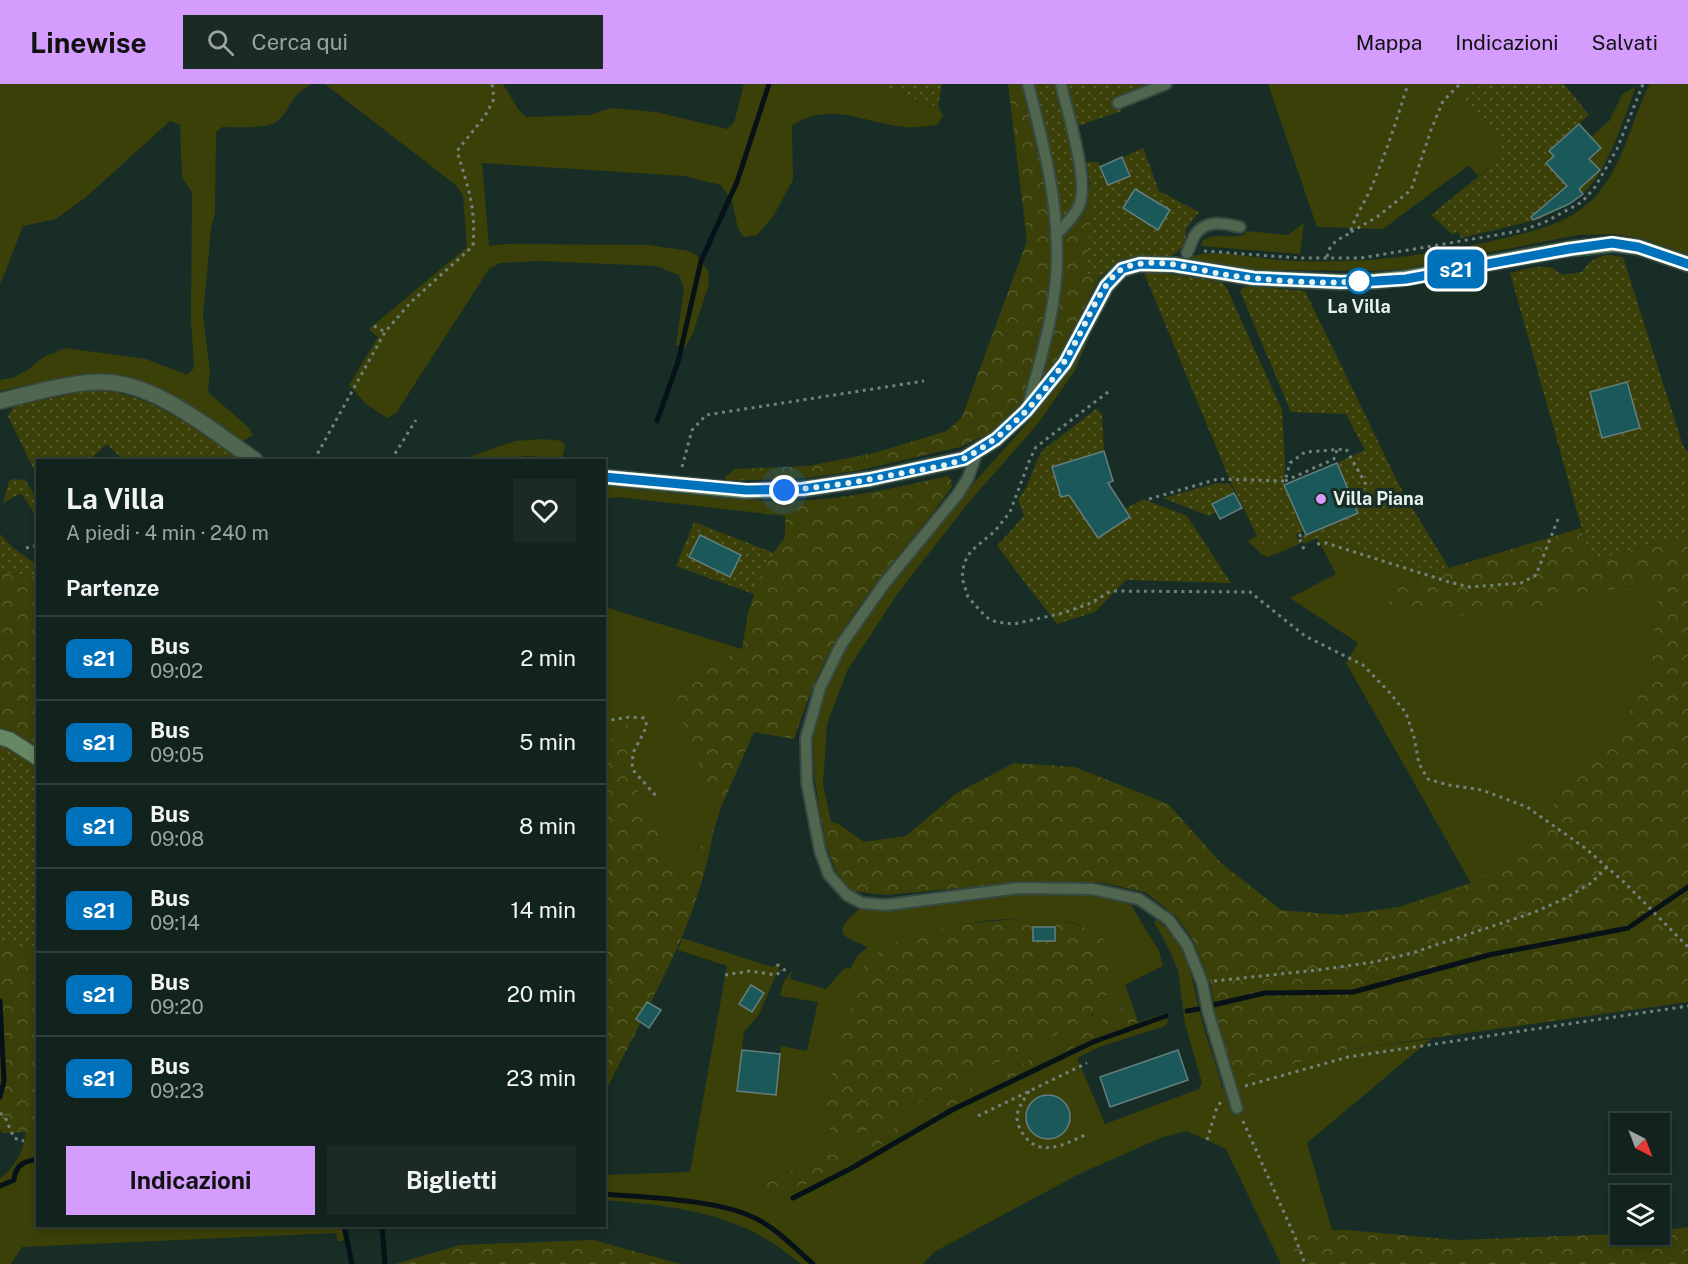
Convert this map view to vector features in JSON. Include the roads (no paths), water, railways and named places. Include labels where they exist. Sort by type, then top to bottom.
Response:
[{"type":"street","points":[[606,477],[746,490],[803,489],[930,468],[964,459],[996,439],[1026,411],[1065,363],[1106,286],[1122,269],[1140,264],[1174,265],[1254,278],[1341,282],[1376,281],[1406,279],[1612,243],[1638,247],[1688,264]]},
{"type":"street","points":[[0,400],[100,382],[123,385],[146,392],[175,406],[254,459]]},
{"type":"street","points":[[0,737],[21,746],[36,757]]},
{"type":"lane","points":[[1026,411],[1052,307],[1057,252],[1053,194],[1028,84]]},
{"type":"lane","points":[[1056,235],[1072,218],[1080,205],[1082,185],[1073,122],[1060,84]]},
{"type":"lane","points":[[1118,103],[1166,84]]},
{"type":"lane","points":[[1187,253],[1201,228],[1222,223],[1240,227]]},
{"type":"lane","points":[[978,450],[968,478],[958,494],[884,584],[841,645],[820,688],[806,738],[807,783],[820,851],[830,875],[847,895],[862,903],[886,905],[1019,888],[1092,889],[1138,899],[1169,920],[1187,945],[1202,982],[1208,1012],[1237,1108]]},
{"type":"waterway","points":[[657,421],[678,362],[701,261],[737,182],[769,84]]},
{"type":"waterway","points":[[1213,1005],[1265,993],[1353,992],[1489,955],[1628,928],[1688,887]]},
{"type":"waterway","points":[[0,1001],[4,1081],[0,1097]]},
{"type":"waterway","points":[[1187,1011],[1198,1009]]},
{"type":"waterway","points":[[793,1198],[850,1169],[952,1110],[1093,1042],[1166,1016]]},
{"type":"waterway","points":[[0,1186],[14,1180],[16,1171],[21,1165],[36,1160]]},
{"type":"waterway","points":[[606,1194],[681,1200],[739,1212],[771,1228],[813,1264]]},
{"type":"waterway","points":[[344,1227],[352,1264]]},
{"type":"waterway","points":[[382,1227],[385,1264]]},
{"type":"place","name":"La Villa","points":[[1359,281]]},
{"type":"place","name":"Villa Piana","points":[[1321,499]]}]
